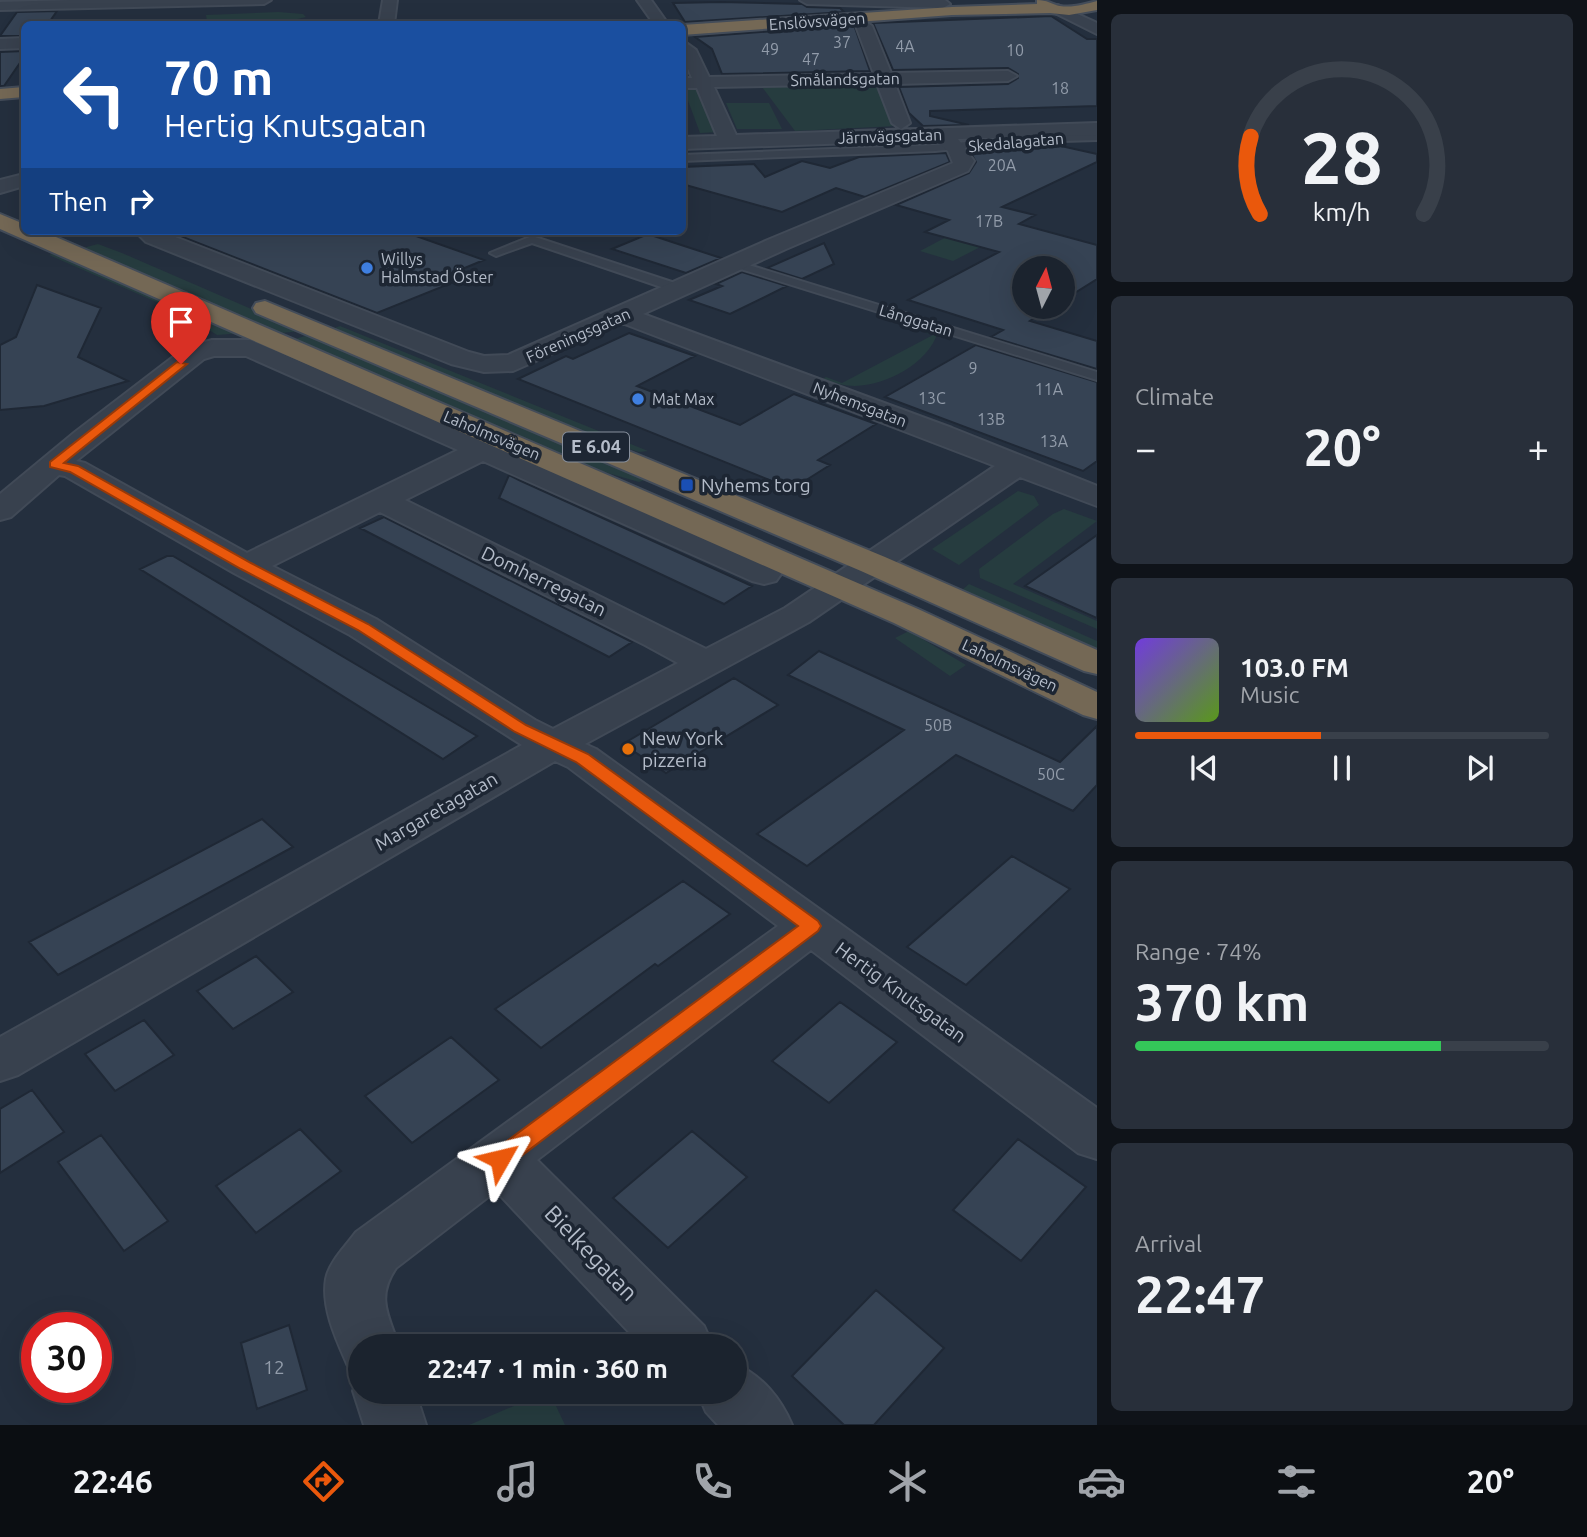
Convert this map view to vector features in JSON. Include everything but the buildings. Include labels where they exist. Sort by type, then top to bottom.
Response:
[{"type":"highway","name":"Enslövsvägen","points":[[686,30],[867,22],[948,8],[1050,5]]},
{"type":"highway","name":"Laholmsvägen","points":[[3,202],[21,210]]},
{"type":"highway","name":"Laholmsvägen","points":[[74,235],[667,511],[1097,706]]},
{"type":"highway","points":[[138,255],[164,266]]},
{"type":"highway","name":"Laholmsvägen","points":[[241,298],[873,564],[1097,663]]},
{"type":"street","points":[[3,4],[264,0]]},
{"type":"street","points":[[387,21],[390,0]]},
{"type":"street","points":[[645,0],[659,21]]},
{"type":"street","points":[[807,0],[847,0],[948,8]]},
{"type":"street","points":[[847,0],[867,22],[883,78],[901,123]]},
{"type":"street","points":[[55,21],[60,5]]},
{"type":"street","points":[[1050,5],[1090,13]]},
{"type":"street","points":[[0,44],[21,43]]},
{"type":"street","points":[[686,49],[704,82],[706,142]]},
{"type":"street","name":"Smålandsgatan","points":[[686,83],[1009,76]]},
{"type":"street","name":"Järnvägsgatan","points":[[706,142],[947,141],[1097,129]]},
{"type":"street","name":"Föreningsgatan","points":[[151,235],[460,358],[484,364],[513,363],[961,167],[964,162],[947,141]]},
{"type":"street","points":[[3,202],[21,183]]},
{"type":"street","name":"Nyhemsgatan","points":[[623,315],[942,434],[1097,497]]},
{"type":"street","name":"Laholmsvägen","points":[[0,510],[195,353],[212,348],[231,347],[262,351],[764,574]]},
{"type":"street","points":[[246,566],[484,449]]},
{"type":"street","name":"Hertig Knutsgatan","points":[[54,465],[74,469],[246,566],[363,627],[521,729],[582,758],[1097,1137]]},
{"type":"street","name":"Margaretagatan","points":[[0,1061],[554,744],[778,626],[1016,466]]},
{"type":"street","name":"Domherregatan","points":[[382,501],[658,637],[705,663]]},
{"type":"street","points":[[365,1334],[358,1310],[355,1279],[376,1250],[811,926]]},
{"type":"street","name":"Bielkegatan","points":[[500,1159],[671,1334]]},
{"type":"street","points":[[388,1404],[395,1425]]},
{"type":"street","points":[[741,1404],[761,1425]]},
{"type":"lane","name":"Skedalagatan","points":[[947,141],[1097,137]]},
{"type":"lane","points":[[686,155],[706,142]]},
{"type":"lane","points":[[496,253],[533,239],[680,289]]},
{"type":"lane","name":"Långgatan","points":[[735,264],[1097,376]]},
{"type":"lane","points":[[629,514],[667,511]]},
{"type":"green space","points":[[278,12],[303,14],[306,17],[289,21],[207,21],[206,15]]},
{"type":"green space","points":[[865,81],[881,85],[896,126],[795,131],[759,83]]},
{"type":"green space","points":[[698,84],[718,132],[700,133],[686,95],[686,86]]},
{"type":"green space","points":[[726,103],[769,103],[782,129],[737,129]]},
{"type":"green space","points":[[954,233],[990,242],[953,261],[920,251]]},
{"type":"green space","points":[[98,244],[302,331],[281,333],[83,248]]},
{"type":"green space","points":[[49,255],[77,261],[242,333],[217,335],[184,314]]},
{"type":"green space","points":[[340,326],[648,451],[639,452],[603,441],[332,329]]},
{"type":"green space","points":[[933,329],[938,332],[925,354],[916,363],[892,377],[855,386],[823,379],[826,377],[842,383],[933,335],[917,330]]},
{"type":"green space","points":[[312,334],[649,478],[639,482],[604,472],[295,339]]},
{"type":"green space","points":[[1018,491],[1034,496],[1039,505],[959,565],[932,549]]},
{"type":"green space","points":[[1064,509],[1097,521],[1013,584],[1097,621],[1097,629],[980,578],[979,569],[1053,514]]},
{"type":"green space","points":[[969,584],[1097,641],[1097,650],[962,590]]},
{"type":"green space","points":[[909,631],[966,665],[950,676],[895,638]]},
{"type":"green space","points":[[518,1404],[555,1404],[565,1425],[469,1425]]},
{"type":"place","name":"Willys Halmstad Öster","points":[[367,268]]},
{"type":"place","name":"Mat Max","points":[[638,399]]},
{"type":"place","name":"Nyhems torg","points":[[687,485]]},
{"type":"place","name":"New York pizzeria","points":[[628,749]]},
{"type":"route","points":[[181,364],[54,465],[74,469],[246,566],[363,627],[521,729],[582,758],[811,926],[500,1159]]}]
